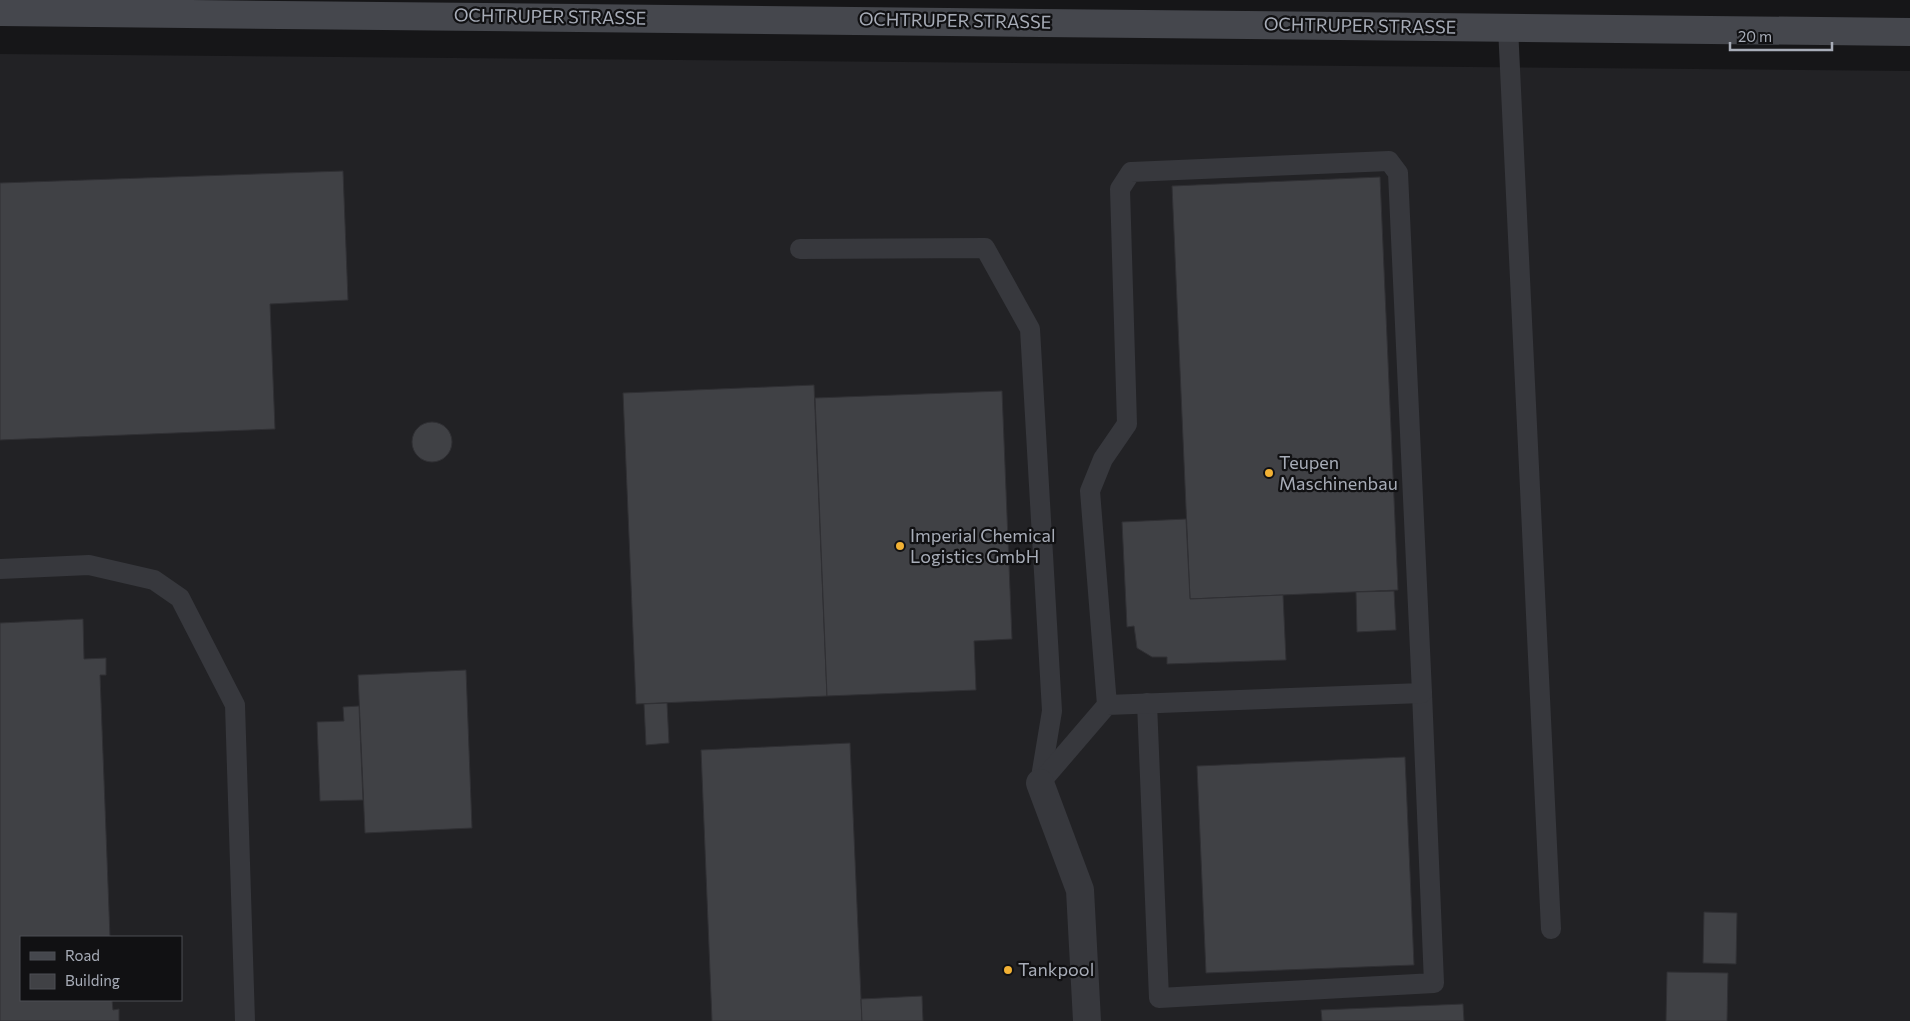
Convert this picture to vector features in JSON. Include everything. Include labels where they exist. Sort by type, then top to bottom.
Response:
[{"type":"main road","name":"OCHTRUPER STRASSE","points":[[0,12],[1910,32]]},
{"type":"street","points":[[1040,783],[1080,890],[1087,1021]]},
{"type":"lane","points":[[1508,27],[1551,929]]},
{"type":"lane","points":[[1040,783],[1106,705],[1090,491],[1103,458],[1127,424],[1120,189],[1131,172],[1389,161],[1398,173],[1434,983],[1159,998],[1147,703]]},
{"type":"lane","points":[[800,249],[985,248],[1030,329],[1052,711],[1040,783]]},
{"type":"lane","points":[[0,569],[89,565],[154,580],[180,598],[235,705],[245,1021]]},
{"type":"lane","points":[[1106,705],[1422,693]]},
{"type":"shaded area","points":[[0,54],[1910,71],[1910,1021],[0,1021]]},
{"type":"building","points":[[343,171],[348,300],[270,304],[275,429],[0,440],[0,183]]},
{"type":"building","points":[[1380,177],[1398,590],[1190,599],[1172,186]]},
{"type":"building","points":[[814,385],[827,696],[636,704],[623,393]]},
{"type":"building","points":[[1002,391],[1012,639],[974,641],[976,690],[827,696],[815,398]]},
{"type":"building","points":[[432,422],[446,428],[452,442],[446,456],[432,462],[418,456],[412,442],[418,428]]},
{"type":"building","points":[[1186,519],[1190,599],[1283,595],[1286,660],[1167,664],[1167,657],[1152,657],[1137,648],[1134,626],[1127,627],[1122,522]]},
{"type":"building","points":[[1394,591],[1396,630],[1357,632],[1356,592]]},
{"type":"building","points":[[83,619],[84,659],[106,658],[106,675],[100,675],[110,936],[20,936],[20,1001],[112,1001],[113,1010],[119,1009],[119,1021],[0,1021],[0,623]]},
{"type":"building","points":[[466,670],[472,828],[365,833],[358,675]]},
{"type":"building","points":[[667,703],[669,743],[646,745],[644,704]]},
{"type":"building","points":[[359,706],[363,800],[320,801],[317,722],[344,721],[343,707]]},
{"type":"building","points":[[850,743],[862,1021],[712,1021],[701,750]]},
{"type":"building","points":[[1405,757],[1414,965],[1206,973],[1197,766]]},
{"type":"building","points":[[1704,912],[1737,913],[1736,964],[1703,963]]},
{"type":"building","points":[[1667,972],[1728,973],[1727,1021],[1666,1021]]},
{"type":"building","points":[[922,996],[923,1021],[862,1021],[861,999]]},
{"type":"building","points":[[1463,1004],[1464,1021],[1322,1021],[1321,1010]]},
{"type":"place","name":"Teupen Maschinenbau","points":[[1269,473]]},
{"type":"place","name":"Imperial Chemical Logistics GmbH","points":[[900,546]]},
{"type":"place","name":"Tankpool","points":[[1008,970]]}]
